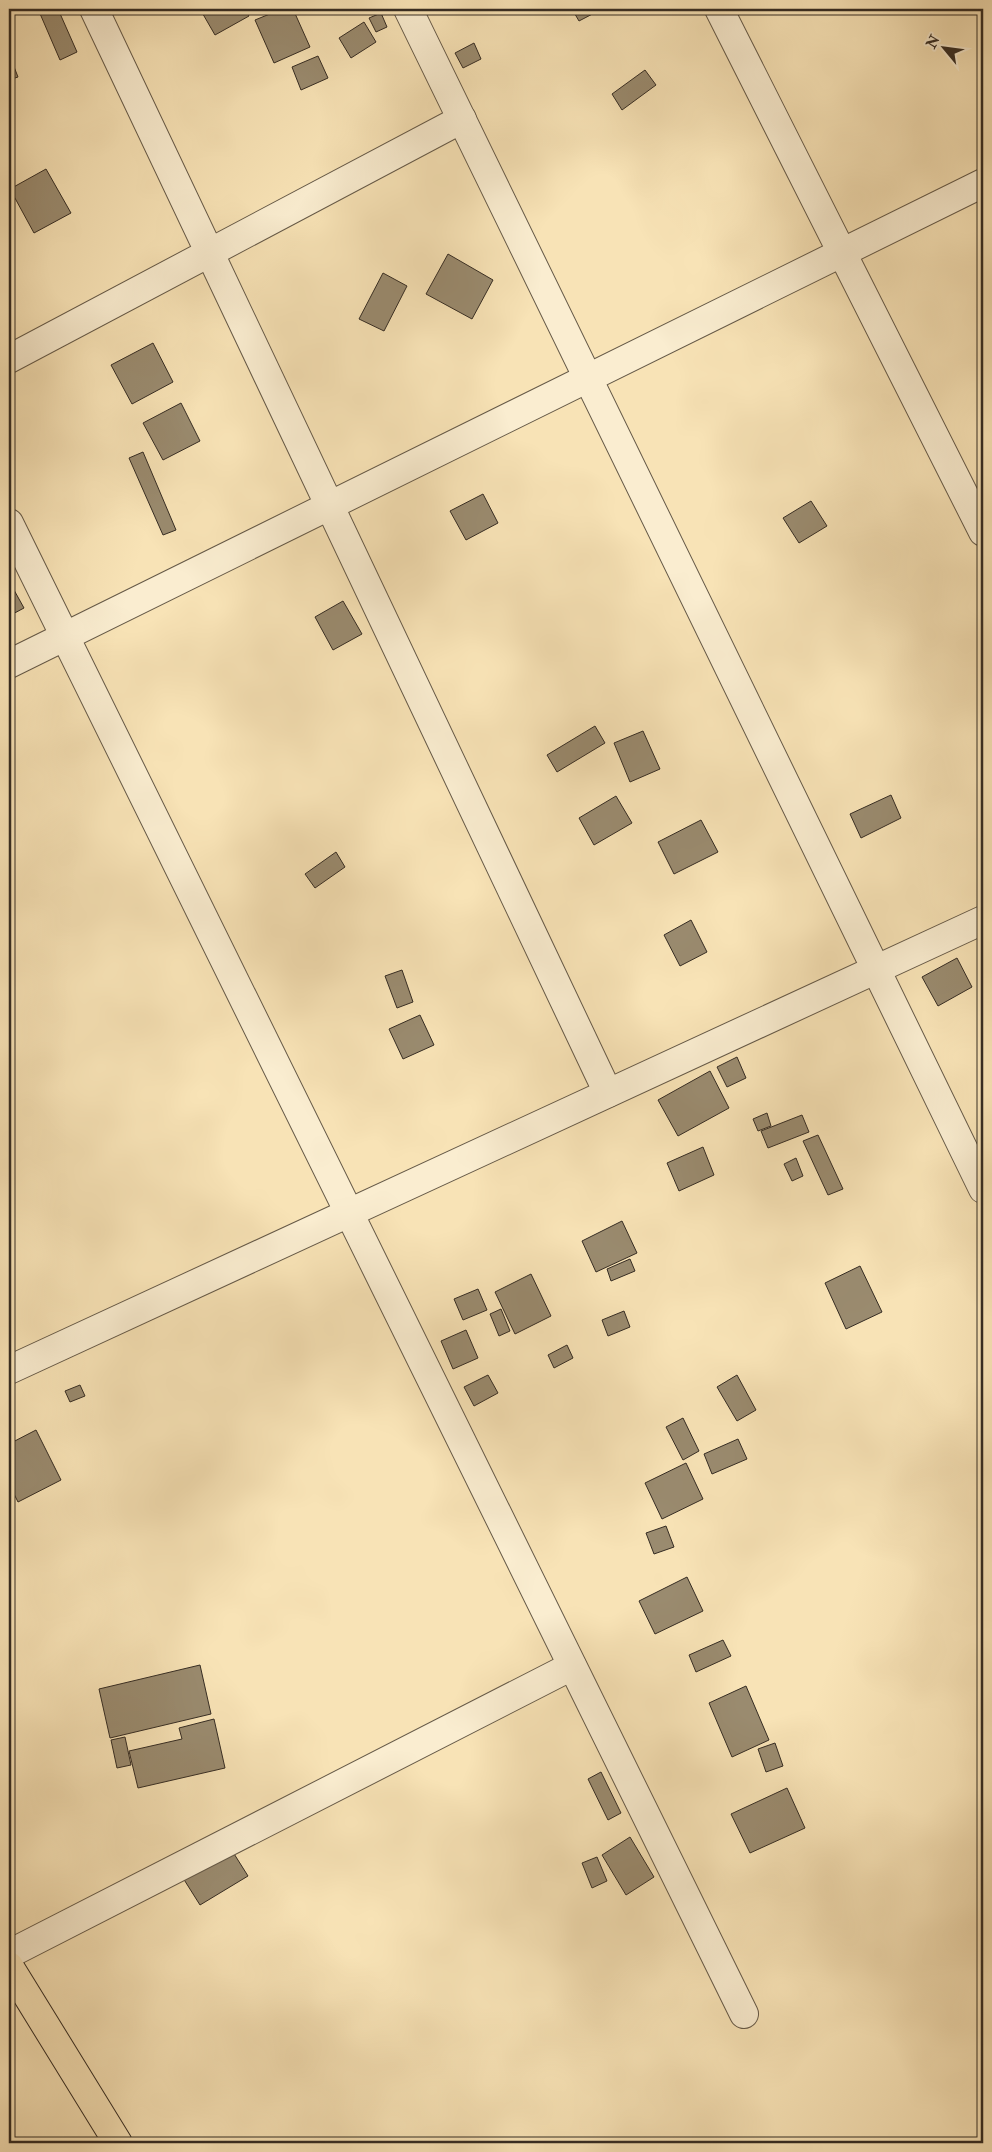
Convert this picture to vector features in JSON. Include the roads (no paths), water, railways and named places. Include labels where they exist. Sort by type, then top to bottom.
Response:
[{"type":"main road","points":[[9,1966],[118,2143]]},
{"type":"street","points":[[94,9],[608,1093]]},
{"type":"street","points":[[408,9],[983,1190]]},
{"type":"street","points":[[719,9],[983,532]]},
{"type":"street","points":[[9,358],[462,119]]},
{"type":"street","points":[[9,664],[983,183]]},
{"type":"street","points":[[9,523],[744,2014]]},
{"type":"street","points":[[9,1370],[983,920]]},
{"type":"street","points":[[9,1954],[572,1666]]}]
